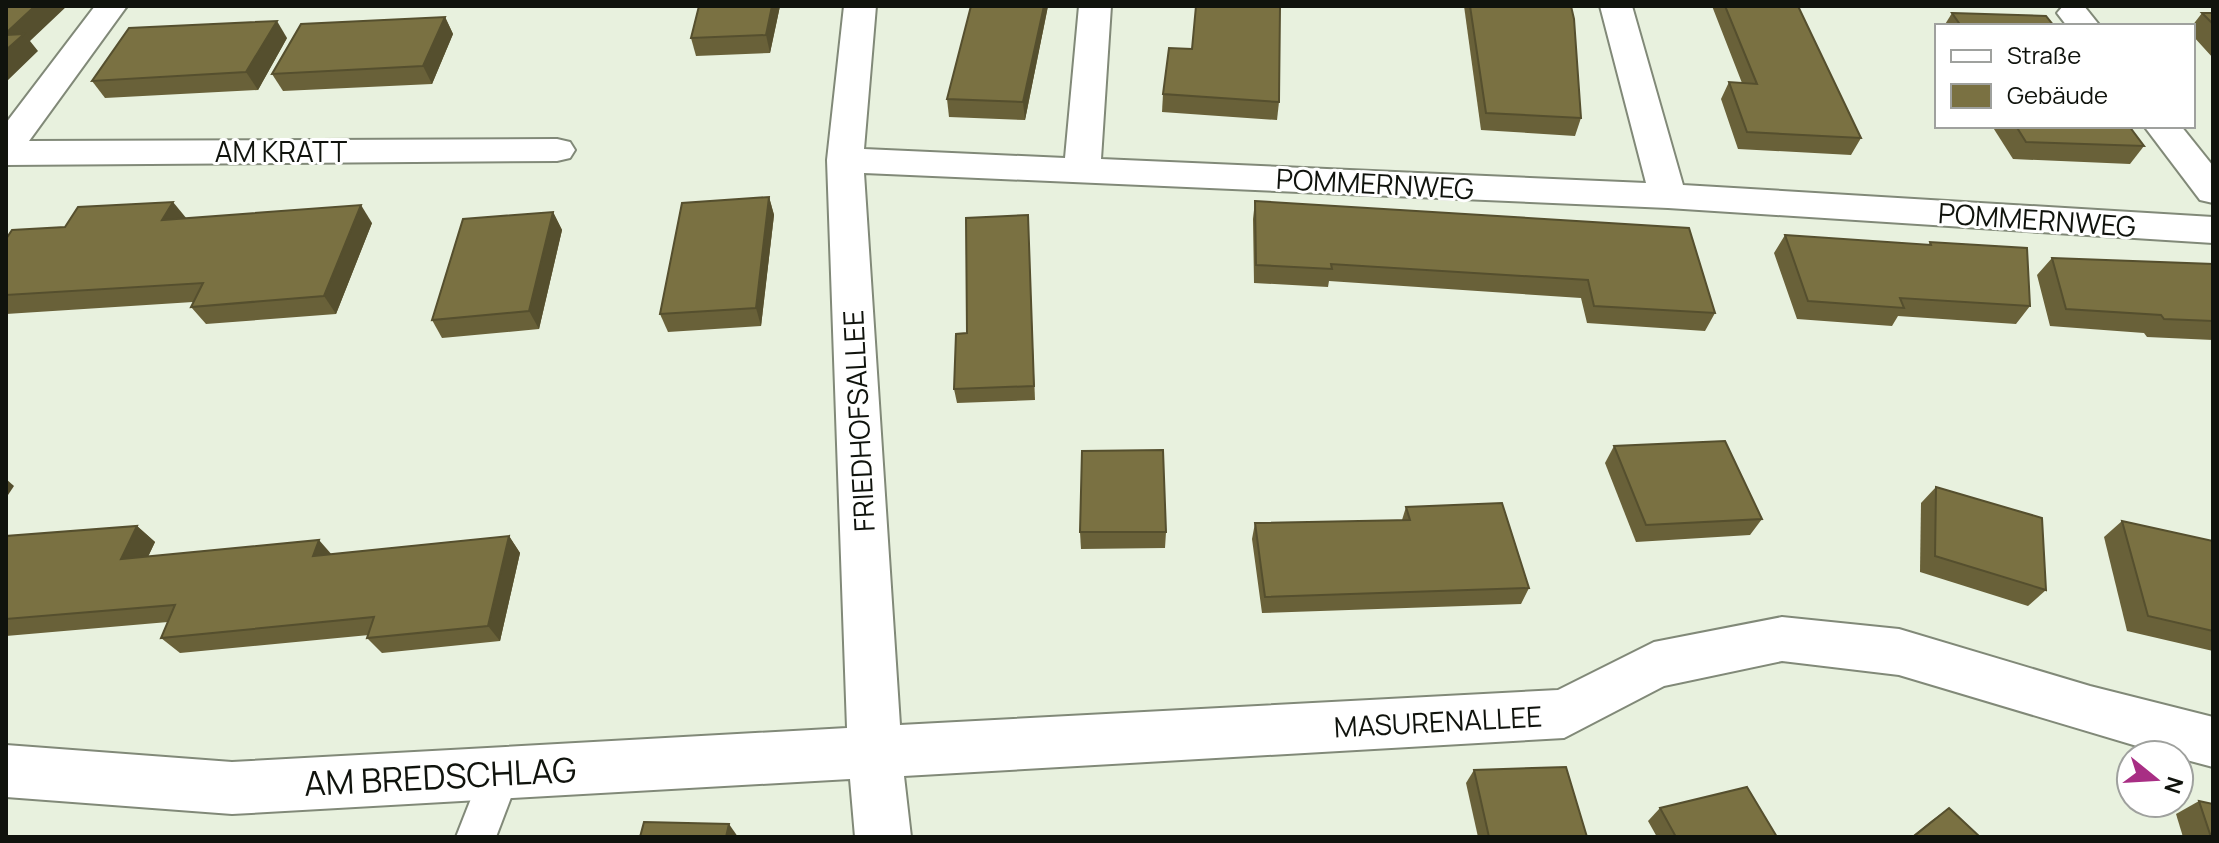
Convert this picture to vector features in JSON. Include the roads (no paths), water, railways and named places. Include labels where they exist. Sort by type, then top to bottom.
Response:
[{"type":"street","points":[[6,150],[111,6]]},
{"type":"street","name":"FRIEDHOFSALLEE","points":[[860,6],[845,160],[875,754],[883,837]]},
{"type":"street","points":[[1082,169],[1095,6]]},
{"type":"street","points":[[1616,6],[1668,196]]},
{"type":"street","points":[[2164,128],[2213,191]]},
{"type":"street","name":"AM KRATT","points":[[6,150],[557,150]]},
{"type":"street","name":"POMMERNWEG","points":[[845,160],[1668,196],[2213,230]]},
{"type":"street","name":"MASURENALLEE","points":[[875,754],[1564,714],[1654,665],[1782,639],[1899,652],[2090,710],[2213,742]]},
{"type":"street","name":"AM BREDSCHLAG","points":[[6,771],[232,788],[501,771],[875,754]]},
{"type":"lane","points":[[476,837],[501,771]]}]
